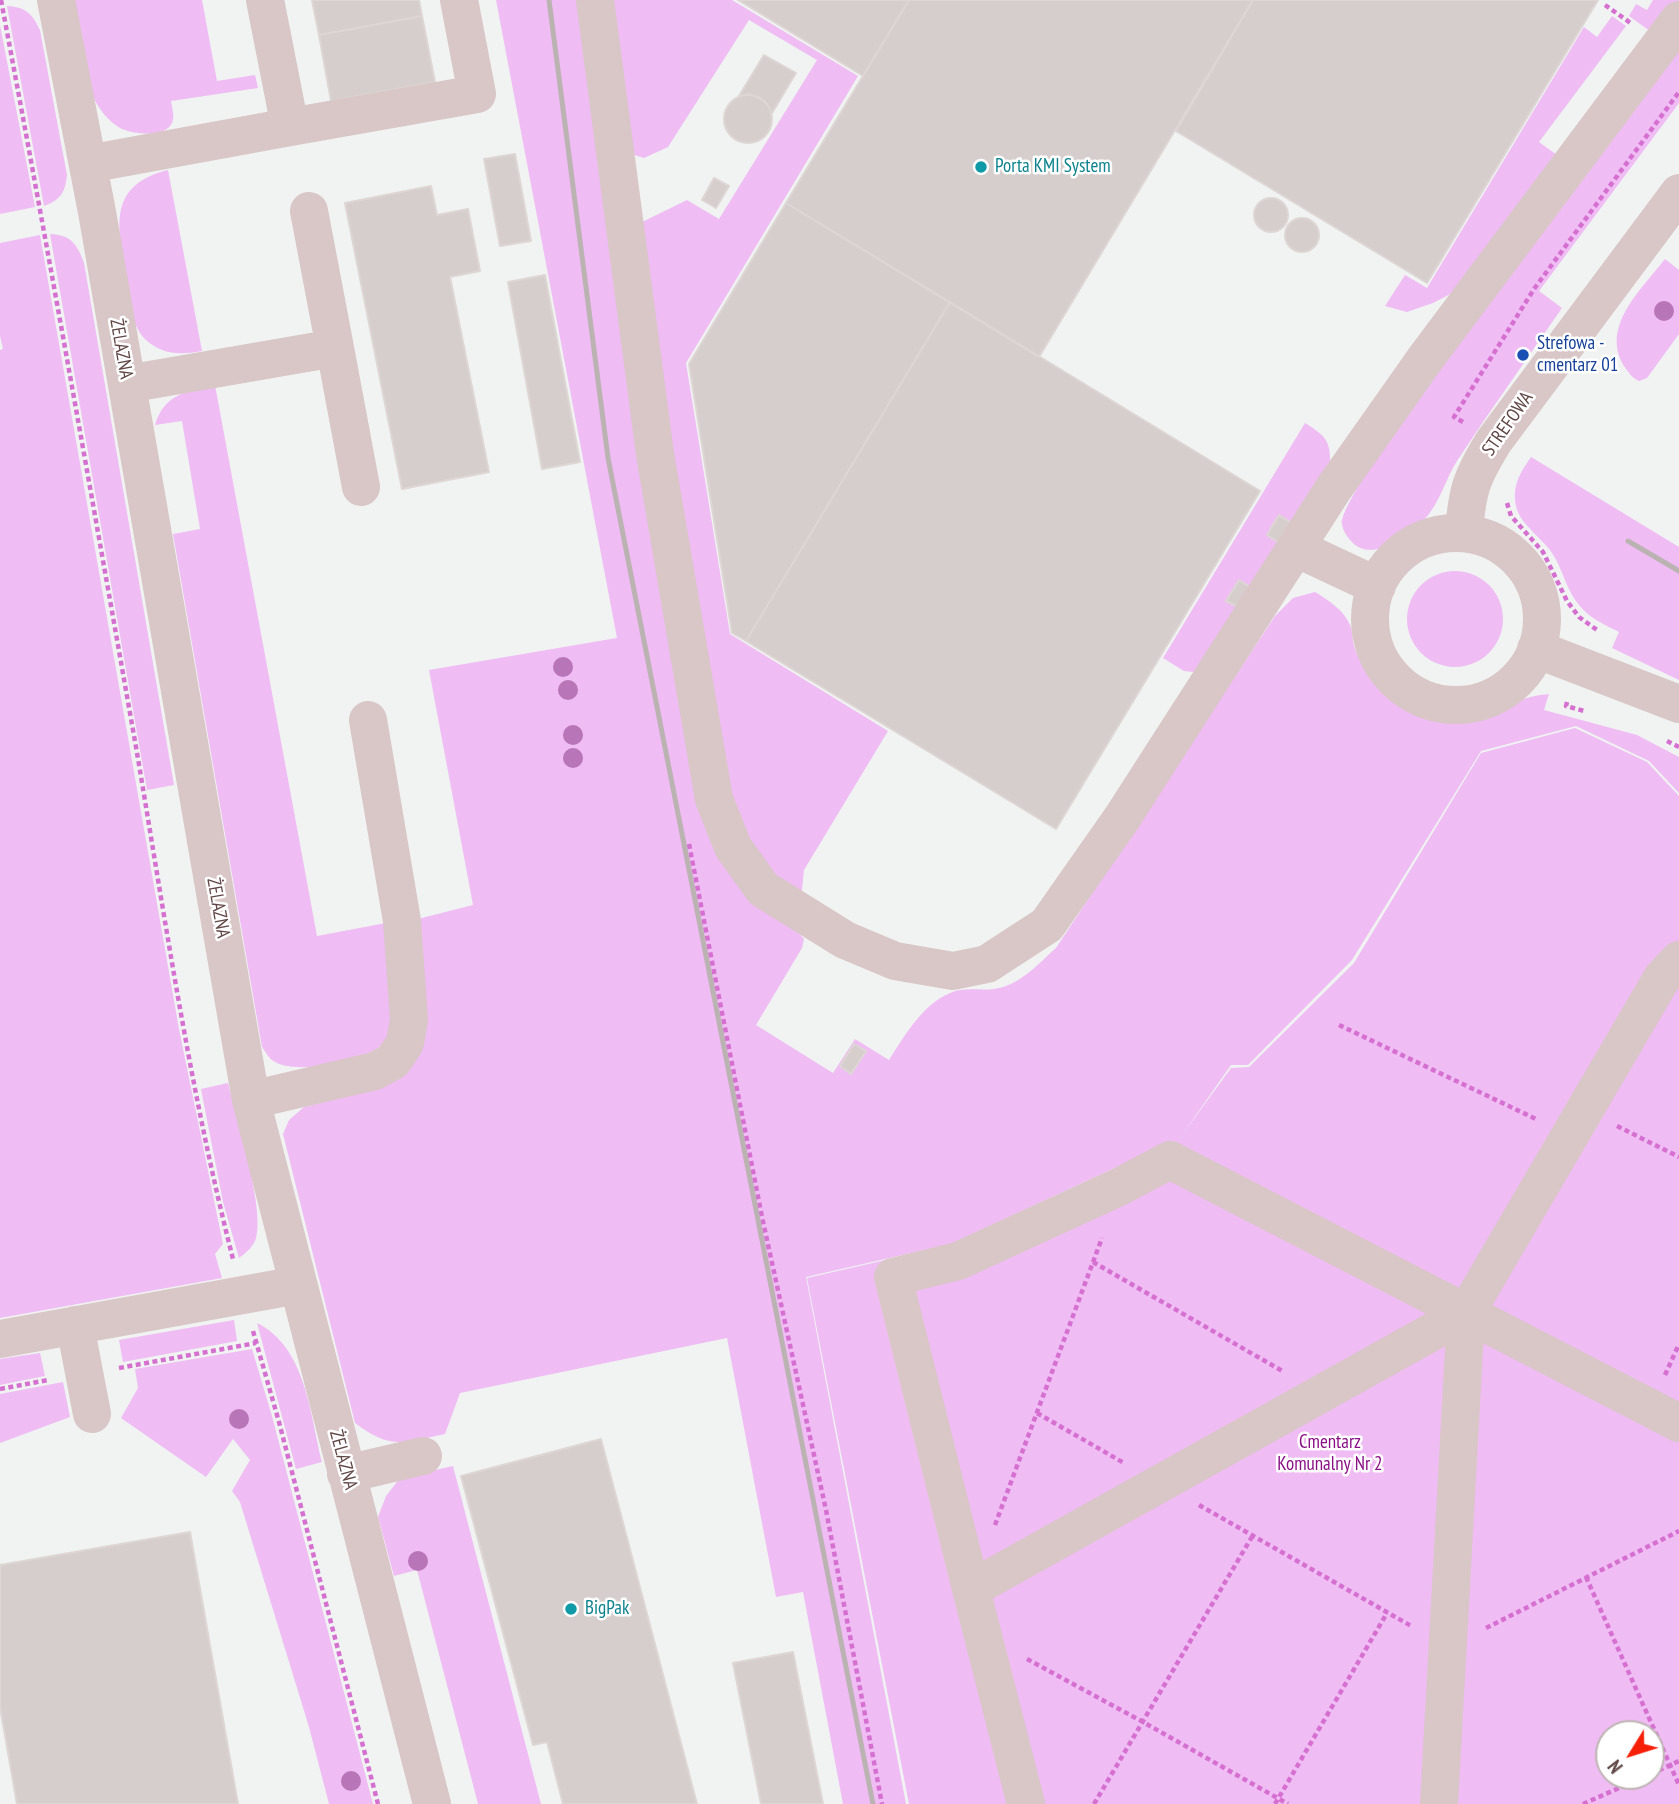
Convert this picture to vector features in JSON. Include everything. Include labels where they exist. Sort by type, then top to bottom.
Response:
[{"type":"street","name":"ŻELAZNA","points":[[56,0],[88,164],[251,1100],[432,1804]]},
{"type":"street","points":[[265,0],[290,127]]},
{"type":"street","points":[[88,164],[477,94],[459,0]]},
{"type":"street","points":[[595,0],[655,454],[713,799],[733,847],[764,889],[845,940],[895,961],[953,971],[987,964],[1047,925],[1122,818],[1335,488],[1425,359],[1679,20]]},
{"type":"street","name":"STREFOWA","points":[[1464,533],[1466,498],[1476,471],[1494,441],[1679,192]]},
{"type":"street","points":[[309,211],[361,487]]},
{"type":"street","points":[[127,384],[335,348]]},
{"type":"street","points":[[1464,533],[1493,541],[1518,559],[1535,584],[1542,613],[1539,643],[1526,670],[1504,691],[1477,703],[1447,706],[1418,697],[1394,680],[1377,655],[1369,626],[1372,596],[1385,569],[1406,548],[1434,535],[1464,533]]},
{"type":"street","points":[[1296,548],[1377,586]]},
{"type":"street","points":[[1536,649],[1679,704]]},
{"type":"street","points":[[251,1100],[375,1071],[393,1061],[405,1043],[409,1020],[402,921],[368,720]]},
{"type":"street","points":[[1439,1804],[1466,1313],[1662,978],[1679,960]]},
{"type":"street","points":[[1026,1804],[893,1278],[958,1261],[1119,1187],[1170,1160],[1679,1423]]},
{"type":"street","points":[[0,1339],[298,1285]]},
{"type":"street","points":[[971,1589],[1466,1313]]},
{"type":"street","points":[[75,1325],[92,1414]]},
{"type":"street","points":[[346,1474],[423,1456]]},
{"type":"path","points":[[1,0],[70,373],[184,1026],[220,1206],[378,1804]]},
{"type":"path","points":[[1454,417],[1534,289],[1679,93]]},
{"type":"path","points":[[1506,498],[1511,516],[1543,552],[1567,601],[1579,617],[1598,630],[1579,666],[1566,706]]},
{"type":"path","points":[[688,841],[762,1217],[826,1510],[882,1804]]},
{"type":"path","points":[[1339,1025],[1578,1123],[1679,1157]]},
{"type":"path","points":[[994,1526],[1119,1187]]},
{"type":"path","points":[[1093,1262],[1321,1394]]},
{"type":"path","points":[[0,1389],[256,1343]]},
{"type":"path","points":[[1037,1413],[1447,1647],[1679,1531]]},
{"type":"path","points":[[1094,1804],[1253,1535]]},
{"type":"path","points":[[1586,1577],[1679,1785]]},
{"type":"path","points":[[1277,1801],[1387,1613]]},
{"type":"path","points":[[983,1636],[1143,1721],[1277,1801],[1288,1804]]},
{"type":"path","points":[[1665,1767],[1679,1761]]},
{"type":"path","points":[[1583,1804],[1614,1790]]},
{"type":"green space","points":[[74,0],[202,0],[217,81],[255,75],[258,88],[171,101],[173,121],[163,131],[141,133],[122,129],[106,116],[93,96]]},
{"type":"green space","name":"Cmentarz Komunalny Nr 2","points":[[496,0],[579,0],[712,835],[804,939],[802,948],[756,1025],[833,1073],[855,1039],[889,1060],[915,1022],[940,998],[962,990],[999,988],[1030,972],[1056,948],[1275,616],[1293,598],[1315,592],[1335,606],[1350,625],[1354,646],[1369,675],[1391,698],[1420,714],[1456,718],[1472,716],[1488,713],[1526,698],[1549,694],[1544,710],[1637,735],[1679,757],[1679,793],[1649,761],[1576,726],[1481,751],[1352,960],[1248,1065],[1231,1065],[1182,1135],[1231,1068],[1249,1067],[1354,963],[1481,753],[1575,728],[1647,762],[1679,796],[1679,1804],[909,1804],[807,1278],[951,1245],[1181,1137],[951,1244],[806,1277],[906,1804],[843,1804],[803,1592],[776,1597],[727,1338],[460,1393],[445,1434],[408,1442],[388,1441],[367,1432],[355,1423],[283,1134],[289,1120],[304,1107],[381,1088],[414,920],[473,905],[429,670],[617,638]]},
{"type":"green space","points":[[607,0],[732,0],[858,76],[686,363],[730,634],[888,731],[804,870],[801,899],[773,881],[727,799],[636,225],[687,200],[719,219],[817,60],[749,20],[668,147],[644,158],[625,152]]},
{"type":"green space","points":[[1653,0],[1679,0],[1654,34],[1629,16],[1636,4],[1647,10]]},
{"type":"green space","points":[[7,6],[27,12],[40,30],[67,175],[61,195],[44,206]]},
{"type":"green space","points":[[1612,16],[1626,26],[1539,142],[1561,158],[1464,287],[1433,303],[1407,312],[1385,306],[1405,275],[1427,288],[1584,27],[1597,37]]},
{"type":"green space","points":[[0,25],[35,207],[0,214]]},
{"type":"green space","points":[[1679,39],[1679,103],[1539,291],[1562,308],[1457,461],[1424,520],[1409,534],[1389,545],[1379,549],[1360,548],[1348,538],[1342,524],[1353,495],[1435,370]]},
{"type":"green space","points":[[168,170],[202,351],[172,353],[152,345],[137,328],[131,306],[121,247],[120,214],[124,200],[133,187],[147,177]]},
{"type":"green space","points":[[50,234],[63,236],[72,242],[84,263],[174,785],[147,790]]},
{"type":"green space","points":[[40,235],[179,1029],[223,1244],[215,1254],[222,1278],[0,1318],[0,350],[3,349],[0,336],[0,243]]},
{"type":"green space","points":[[1665,259],[1679,270],[1679,334],[1647,378],[1639,381],[1632,377],[1624,366],[1618,351],[1620,322],[1636,295]]},
{"type":"green space","points":[[215,385],[317,936],[386,923],[393,1020],[388,1036],[378,1048],[369,1053],[325,1065],[281,1065],[271,1059],[262,1047],[173,534],[200,529],[182,421],[155,425],[164,407],[171,400],[186,392]]},
{"type":"green space","points":[[1305,423],[1326,440],[1330,466],[1201,667],[1193,672],[1184,671],[1163,658]]},
{"type":"green space","points":[[1531,457],[1679,547],[1679,680],[1612,648],[1619,632],[1583,610],[1552,553],[1521,518],[1516,506],[1515,492],[1523,469]]},
{"type":"green space","points":[[1455,571],[1473,575],[1489,585],[1499,601],[1503,619],[1499,637],[1489,653],[1473,663],[1455,667],[1437,663],[1421,653],[1411,637],[1407,619],[1411,601],[1421,585],[1437,575]]},
{"type":"green space","points":[[228,1083],[257,1206],[256,1238],[247,1252],[239,1258],[223,1202],[201,1089]]},
{"type":"green space","points":[[234,1320],[237,1341],[123,1362],[119,1340]]},
{"type":"green space","points":[[257,1323],[273,1334],[286,1348],[296,1365],[309,1403],[322,1462],[296,1469]]},
{"type":"green space","points":[[252,1349],[272,1416],[373,1804],[329,1804],[309,1727],[240,1502],[232,1491],[250,1460],[233,1439],[206,1477],[121,1418],[138,1388],[135,1369]]},
{"type":"green space","points":[[40,1353],[45,1376],[0,1385],[0,1359]]},
{"type":"green space","points":[[63,1382],[70,1417],[0,1443],[0,1394]]},
{"type":"green space","points":[[453,1466],[541,1804],[478,1804],[417,1570],[394,1576],[378,1517],[386,1496],[400,1478]]},
{"type":"building","points":[[312,0],[419,0],[422,16],[319,35]]},
{"type":"building","points":[[738,0],[909,0],[863,76]]},
{"type":"building","name":"Porta KMI System","points":[[909,0],[1253,0],[1039,357],[786,203]]},
{"type":"building","points":[[1253,0],[1598,0],[1427,283],[1176,131]]},
{"type":"building","points":[[422,16],[435,82],[331,101],[319,35]]},
{"type":"building","points":[[764,55],[796,73],[772,113],[767,104],[759,98],[749,94],[739,96]]},
{"type":"building","points":[[748,95],[765,102],[772,119],[765,136],[748,143],[731,136],[724,119],[731,102]]},
{"type":"building","points":[[515,154],[531,241],[500,246],[484,159]]},
{"type":"building","points":[[714,178],[729,186],[716,208],[702,200]]},
{"type":"building","points":[[431,186],[437,215],[468,209],[480,271],[450,277],[489,472],[402,489],[345,203]]},
{"type":"building","points":[[1271,198],[1283,203],[1288,215],[1283,227],[1271,232],[1259,227],[1254,215],[1259,203]]},
{"type":"building","points":[[786,203],[950,302],[746,641],[732,633],[689,364]]},
{"type":"building","points":[[1302,218],[1314,223],[1319,235],[1314,247],[1302,252],[1290,247],[1285,235],[1290,223]]},
{"type":"building","points":[[545,275],[580,462],[542,469],[508,282]]},
{"type":"building","points":[[950,302],[1260,491],[1056,829],[746,641]]},
{"type":"building","points":[[1279,515],[1290,522],[1278,542],[1267,535]]},
{"type":"building","points":[[1239,580],[1250,587],[1238,607],[1226,601]]},
{"type":"building","points":[[854,1044],[866,1051],[851,1074],[840,1066]]},
{"type":"building","name":"BigPak","points":[[601,1439],[697,1804],[563,1804],[547,1742],[533,1745],[461,1476]]},
{"type":"building","points":[[190,1532],[238,1804],[17,1804],[0,1707],[0,1565]]},
{"type":"building","points":[[793,1652],[823,1804],[761,1804],[733,1663]]},
{"type":"railway","points":[[549,0],[608,458],[873,1804]]},
{"type":"railway","points":[[1628,541],[1679,571]]},
{"type":"place","name":"Porta KMI System","points":[[981,167]]},
{"type":"place","name":"Strefowa - cmentarz 01","points":[[1523,355]]},
{"type":"place","name":"BigPak","points":[[571,1609]]}]
